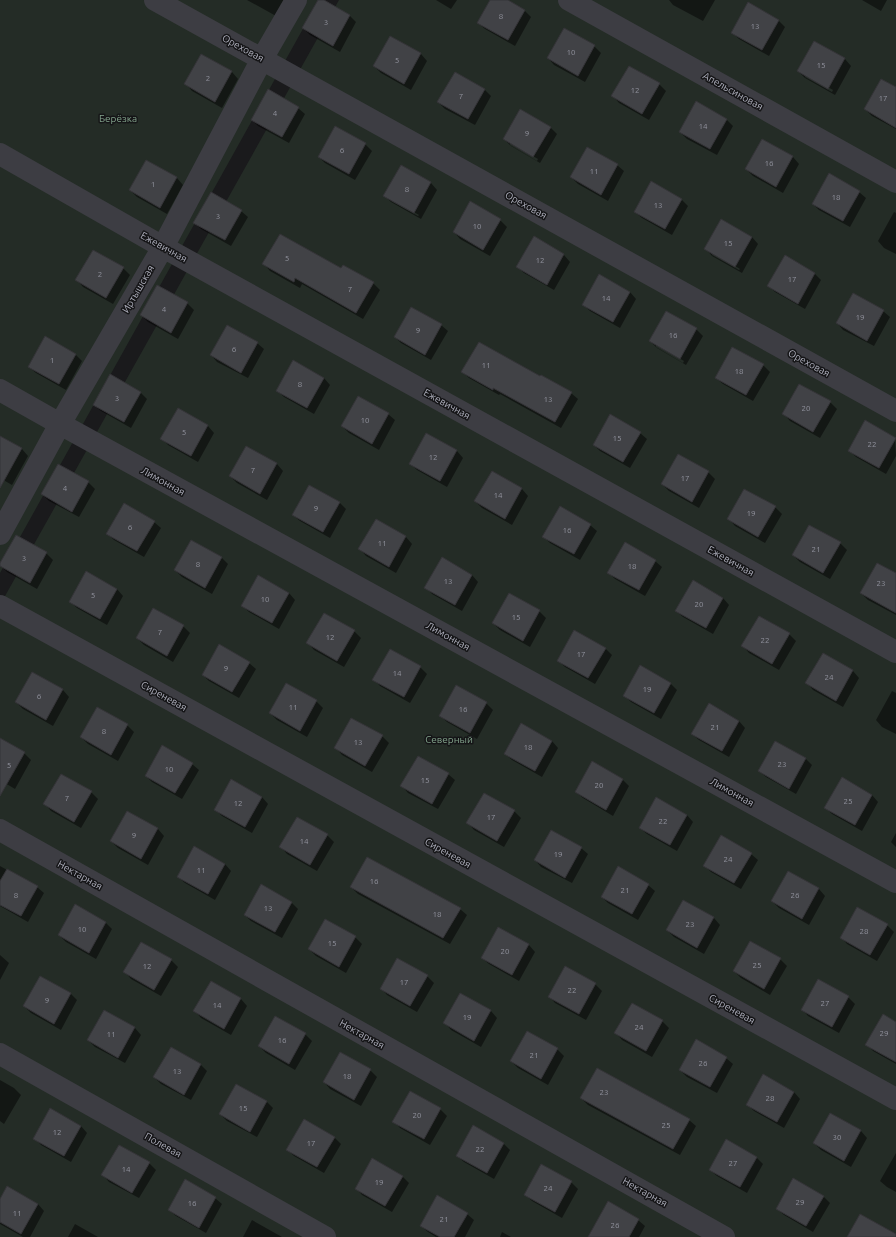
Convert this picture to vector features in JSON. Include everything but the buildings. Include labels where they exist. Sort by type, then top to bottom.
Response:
[{"type":"street","name":"Ореховая","points":[[155,0],[896,411]]},
{"type":"street","name":"Иртышская","points":[[0,534],[60,424],[163,247],[262,59],[296,0]]},
{"type":"street","name":"Апельсиновая","points":[[570,0],[896,182]]},
{"type":"street","name":"Ежевичная","points":[[0,154],[163,247],[896,652]]},
{"type":"street","name":"Лимонная","points":[[0,390],[896,882]]},
{"type":"street","name":"Сиреневая","points":[[0,606],[896,1099]]},
{"type":"street","name":"Нектарная","points":[[0,830],[724,1237]]},
{"type":"street","name":"Полевая","points":[[0,1054],[325,1237]]},
{"type":"green space","name":"Берёзка","points":[[0,0],[319,0],[0,573]]},
{"type":"green space","name":"Северный","points":[[339,0],[896,0],[896,1237],[0,1237],[0,605]]}]
